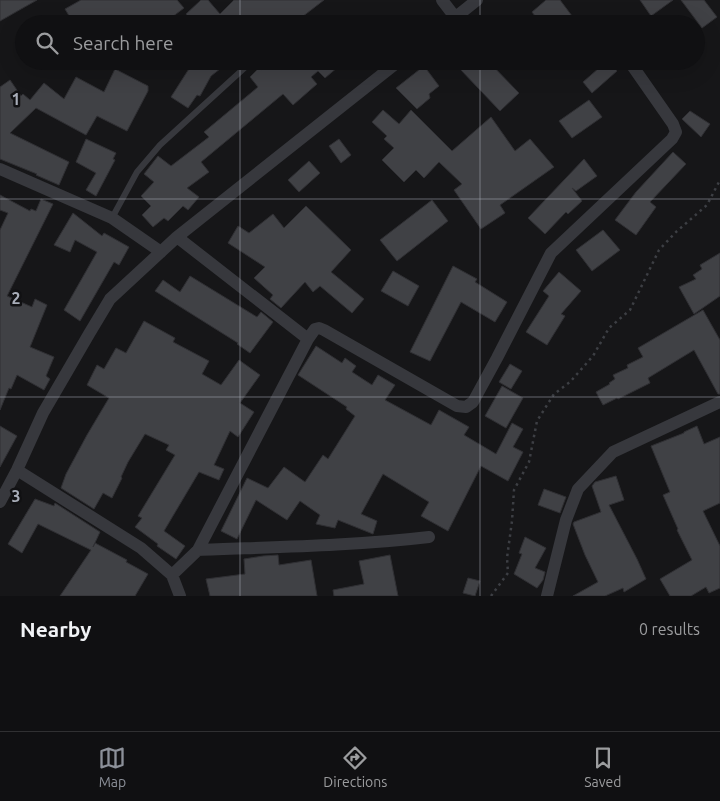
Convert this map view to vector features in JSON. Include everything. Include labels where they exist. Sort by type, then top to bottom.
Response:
[{"type":"street","points":[[442,0],[449,15]]},
{"type":"street","points":[[458,15],[477,0]]},
{"type":"street","points":[[0,502],[43,414],[110,299],[177,237],[388,70]]},
{"type":"street","points":[[172,576],[198,550],[308,339],[315,329],[319,328],[457,406],[466,407],[473,402],[551,253],[672,139],[676,132],[673,124],[635,70]]},
{"type":"street","points":[[0,169],[112,218],[161,252]]},
{"type":"street","points":[[177,237],[308,339]]},
{"type":"street","points":[[548,596],[566,520],[578,489],[613,452],[720,402]]},
{"type":"street","points":[[17,470],[142,548],[172,576],[180,596]]},
{"type":"street","points":[[198,550],[314,546],[429,537]]},
{"type":"lane","points":[[112,218],[137,172],[160,144],[242,70]]},
{"type":"path","points":[[491,596],[508,573],[507,558],[514,490],[530,462],[537,421],[554,394],[570,382],[593,356],[608,328],[630,310],[659,250],[676,232],[707,205],[720,180]]},
{"type":"building","points":[[0,0],[37,0],[0,21]]},
{"type":"building","points":[[81,0],[177,0],[184,8],[175,15],[69,15],[65,9]]},
{"type":"building","points":[[201,0],[208,0],[220,14],[234,0],[324,0],[305,15],[186,14]]},
{"type":"building","points":[[546,0],[560,0],[571,15],[534,15],[532,12]]},
{"type":"building","points":[[640,0],[673,0],[652,15],[650,15]]},
{"type":"building","points":[[681,0],[704,0],[717,17],[705,26],[705,15],[692,15]]},
{"type":"building","points":[[115,70],[148,86],[148,91],[127,131],[97,116],[86,135],[36,108],[10,133],[69,162],[59,185],[0,159],[0,87],[10,80],[21,96],[23,94],[30,100],[44,83],[64,99],[76,77],[104,92]]},
{"type":"building","points":[[188,70],[219,70],[211,76],[200,96],[197,95],[188,108],[171,97]]},
{"type":"building","points":[[257,70],[334,70],[325,78],[318,71],[311,77],[317,84],[293,105],[283,94],[201,162],[209,172],[187,188],[199,197],[188,210],[183,206],[168,221],[164,218],[153,227],[142,215],[151,206],[141,196],[154,182],[144,174],[158,156],[171,166],[209,137],[204,132],[258,87],[250,77]]},
{"type":"building","points":[[419,70],[427,70],[439,86],[429,94],[430,98],[417,109],[396,88]]},
{"type":"building","points":[[461,70],[497,70],[519,93],[500,111]]},
{"type":"building","points":[[597,70],[617,71],[592,93],[583,82]]},
{"type":"building","points":[[589,100],[602,117],[572,138],[559,121]]},
{"type":"building","points":[[383,110],[399,124],[411,110],[452,151],[491,117],[515,151],[530,139],[554,167],[500,205],[505,213],[481,229],[454,190],[462,184],[439,162],[424,178],[416,170],[404,182],[382,160],[394,148],[384,139],[387,136],[372,122]]},
{"type":"building","points":[[690,111],[710,124],[701,137],[682,119]]},
{"type":"building","points":[[86,139],[116,153],[113,159],[115,160],[96,196],[86,190],[96,173],[76,162]]},
{"type":"building","points":[[339,139],[351,155],[341,163],[329,146]]},
{"type":"building","points":[[673,152],[686,164],[650,202],[656,207],[636,235],[615,220],[636,192]]},
{"type":"building","points":[[584,159],[597,176],[576,191],[572,188],[582,201],[568,214],[566,212],[545,234],[528,218]]},
{"type":"building","points":[[309,161],[320,173],[299,192],[288,180]]},
{"type":"building","points":[[0,195],[30,211],[31,209],[36,211],[41,199],[53,204],[7,296],[32,307],[35,299],[47,305],[30,347],[54,357],[46,376],[50,379],[44,390],[17,375],[11,389],[9,388],[0,410],[0,230],[8,213],[0,210]]},
{"type":"building","points":[[432,200],[448,221],[397,261],[380,240]]},
{"type":"building","points":[[306,206],[351,250],[331,272],[364,299],[352,313],[320,286],[313,292],[305,282],[281,308],[270,299],[273,295],[254,278],[265,267],[228,243],[238,226],[249,233],[273,214],[284,228]]},
{"type":"building","points":[[73,213],[102,236],[104,233],[129,247],[119,265],[114,262],[80,321],[64,310],[97,252],[75,240],[70,252],[54,245]]},
{"type":"building","points":[[603,230],[620,250],[592,271],[576,250]]},
{"type":"building","points":[[720,253],[720,296],[694,314],[679,287],[696,279],[693,275],[702,269],[700,265]]},
{"type":"building","points":[[453,266],[477,279],[475,282],[507,302],[495,322],[461,302],[430,361],[410,352]]},
{"type":"building","points":[[393,271],[419,286],[408,306],[381,291]]},
{"type":"building","points":[[559,272],[581,291],[561,314],[565,316],[547,345],[526,332],[549,296],[543,291]]},
{"type":"building","points":[[190,276],[257,317],[261,312],[273,322],[250,353],[238,343],[155,291],[163,280],[180,292]]},
{"type":"building","points":[[703,310],[720,340],[720,394],[718,394],[694,350],[648,378],[650,383],[603,405],[596,392],[615,379],[613,375],[628,368],[627,365],[643,357],[638,348]]},
{"type":"building","points":[[144,321],[175,338],[173,342],[209,361],[202,374],[221,385],[239,360],[260,375],[240,403],[254,412],[238,437],[230,431],[214,465],[224,469],[219,480],[199,472],[164,531],[185,546],[176,559],[135,527],[142,518],[138,516],[175,455],[166,450],[169,445],[145,434],[128,462],[112,498],[103,493],[94,509],[61,488],[66,474],[109,398],[87,385],[97,365],[104,369],[116,348],[126,353]]},
{"type":"building","points":[[316,346],[342,363],[345,358],[356,366],[352,372],[372,385],[378,375],[395,385],[385,400],[431,425],[439,410],[469,427],[464,435],[496,454],[512,423],[523,429],[513,447],[523,452],[508,481],[481,466],[448,531],[421,516],[429,502],[383,474],[361,514],[377,521],[373,534],[338,520],[335,528],[316,524],[320,515],[300,501],[287,520],[256,500],[237,539],[221,531],[247,478],[268,488],[284,467],[305,482],[323,455],[328,459],[355,416],[346,409],[347,407],[298,375]]},
{"type":"building","points":[[510,364],[522,371],[511,389],[499,382]]},
{"type":"building","points":[[502,386],[523,398],[506,428],[485,416]]},
{"type":"building","points":[[0,426],[17,436],[0,467]]},
{"type":"building","points":[[697,426],[704,444],[720,437],[720,503],[703,511],[720,546],[720,588],[709,593],[706,587],[691,596],[670,596],[660,579],[692,560],[663,495],[670,492],[651,446]]},
{"type":"building","points":[[616,476],[624,500],[609,505],[646,579],[624,592],[623,588],[605,596],[573,596],[598,582],[573,524],[601,512],[592,486],[595,482]]},
{"type":"building","points":[[544,489],[566,497],[560,513],[538,505]]},
{"type":"building","points":[[35,499],[54,506],[55,503],[100,532],[93,547],[95,543],[148,574],[135,596],[60,596],[91,550],[38,524],[22,553],[8,544]]},
{"type":"building","points":[[525,537],[546,548],[535,568],[545,572],[543,580],[537,588],[514,574],[522,554],[519,553]]},
{"type":"building","points":[[278,555],[279,565],[311,560],[317,596],[210,596],[206,579],[245,574],[244,559]]},
{"type":"building","points":[[390,555],[398,596],[334,596],[333,590],[364,584],[359,561]]},
{"type":"building","points":[[468,578],[480,581],[475,596],[463,593]]}]
